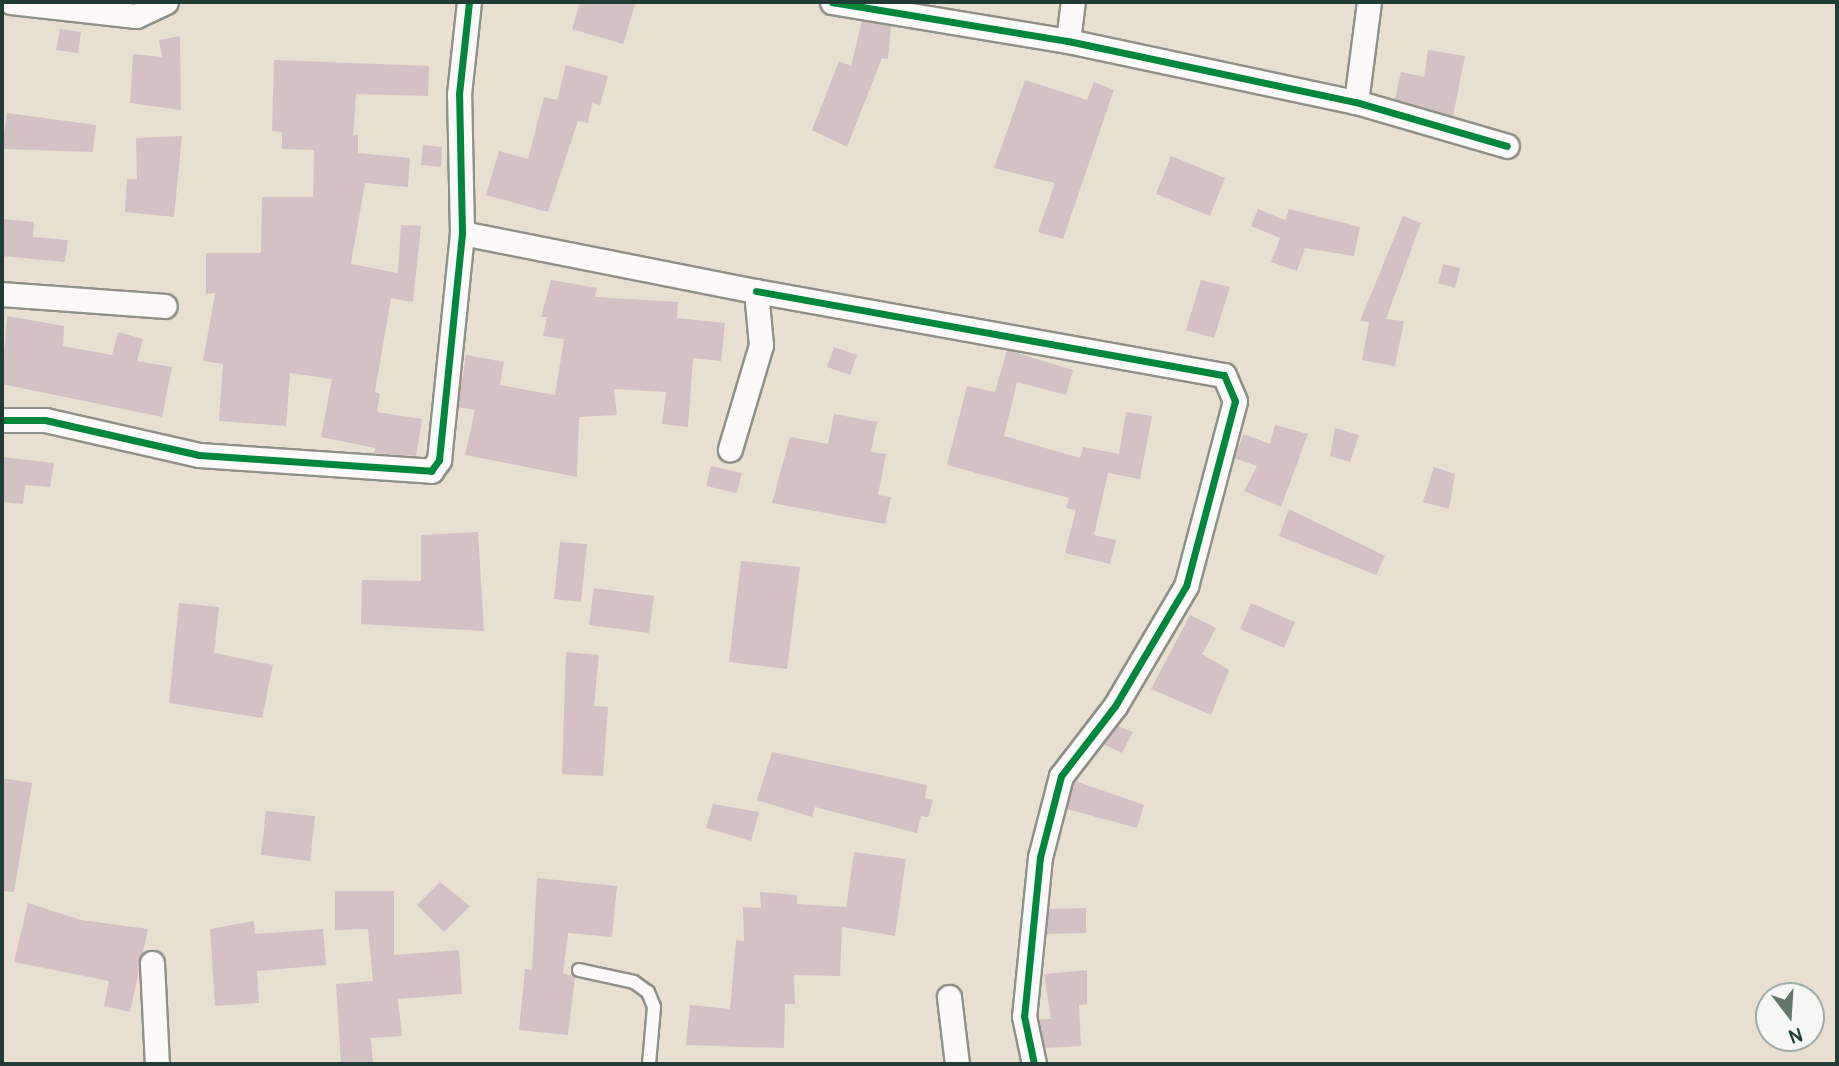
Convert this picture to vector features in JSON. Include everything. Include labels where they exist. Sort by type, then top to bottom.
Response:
[{"type":"street","points":[[11,2],[136,16],[166,2]]},
{"type":"street","points":[[2,420],[44,420],[199,455],[431,471],[439,460],[462,233],[459,94],[469,2]]},
{"type":"street","points":[[1068,41],[1073,2]]},
{"type":"street","points":[[1356,102],[1369,2]]},
{"type":"street","points":[[843,3],[1068,41],[1356,102],[1507,146]]},
{"type":"street","points":[[462,233],[756,290],[1223,375],[1235,401],[1186,586],[1115,706],[1061,776],[1040,857],[1024,1016],[1034,1064]]},
{"type":"street","points":[[730,449],[761,345],[756,290]]},
{"type":"street","points":[[2,294],[165,306]]},
{"type":"street","points":[[152,963],[157,1064]]},
{"type":"street","points":[[949,997],[957,1064]]},
{"type":"lane","points":[[579,970],[635,982],[648,992],[654,1007],[649,1064]]},
{"type":"building","points":[[580,2],[636,2],[623,44],[572,29]]},
{"type":"building","points":[[862,21],[891,26],[888,59],[882,58],[847,147],[812,130],[839,61],[851,66]]},
{"type":"building","points":[[60,29],[81,32],[78,53],[56,50]]},
{"type":"building","points":[[180,36],[181,110],[130,103],[133,54],[162,57],[159,40]]},
{"type":"building","points":[[1428,50],[1465,56],[1453,116],[1395,99],[1401,72],[1424,77]]},
{"type":"building","points":[[274,60],[429,66],[428,96],[356,94],[353,136],[358,135],[358,153],[410,158],[408,187],[365,183],[351,264],[398,273],[401,225],[421,226],[413,302],[391,298],[375,392],[380,394],[377,412],[422,419],[416,456],[374,453],[375,448],[321,437],[332,379],[290,373],[286,426],[219,421],[223,364],[203,361],[215,293],[206,294],[206,253],[261,253],[262,197],[313,197],[314,150],[282,149],[282,132],[272,131]]},
{"type":"building","points":[[566,65],[608,76],[600,105],[592,103],[588,123],[578,121],[548,212],[486,195],[499,151],[528,159],[544,97],[557,100]]},
{"type":"building","points":[[1025,80],[1087,100],[1094,82],[1114,90],[1063,239],[1038,232],[1055,183],[994,168]]},
{"type":"building","points":[[7,113],[96,125],[93,152],[2,149]]},
{"type":"building","points":[[182,136],[174,217],[125,212],[127,179],[137,179],[136,138]]},
{"type":"building","points":[[423,145],[442,147],[441,167],[421,165]]},
{"type":"building","points":[[1171,156],[1225,178],[1210,216],[1156,194]]},
{"type":"building","points":[[1258,209],[1285,220],[1289,209],[1360,227],[1354,256],[1305,248],[1297,271],[1271,262],[1280,238],[1251,226]]},
{"type":"building","points":[[1403,216],[1421,223],[1386,319],[1404,321],[1395,366],[1362,360],[1369,322],[1360,321]]},
{"type":"building","points":[[2,219],[34,222],[33,237],[68,240],[65,262],[2,256]]},
{"type":"building","points":[[1443,264],[1460,268],[1455,288],[1438,283]]},
{"type":"building","points":[[551,280],[597,288],[595,297],[678,302],[677,318],[725,323],[721,361],[693,358],[688,427],[662,424],[666,392],[614,389],[617,415],[579,417],[577,477],[465,455],[475,410],[458,407],[466,355],[504,362],[500,385],[555,395],[564,339],[543,336],[547,317],[541,317]]},
{"type":"building","points":[[1201,280],[1230,287],[1214,338],[1186,330]]},
{"type":"building","points":[[7,316],[64,326],[63,346],[112,355],[118,332],[143,339],[137,361],[172,367],[162,417],[2,384]]},
{"type":"building","points":[[834,347],[857,355],[850,375],[827,367]]},
{"type":"building","points":[[1007,350],[1073,370],[1066,395],[1017,382],[1004,436],[1080,458],[1083,447],[1119,454],[1126,412],[1152,416],[1140,479],[1108,473],[1094,535],[1116,540],[1110,564],[1065,553],[1076,510],[1066,508],[1069,498],[947,465],[967,386],[995,392]]},
{"type":"building","points":[[834,414],[877,422],[871,452],[886,454],[878,495],[891,497],[885,524],[772,503],[790,437],[828,444]]},
{"type":"building","points":[[1275,425],[1308,434],[1281,507],[1244,491],[1257,466],[1234,458],[1244,434],[1270,444]]},
{"type":"building","points":[[1335,428],[1359,435],[1350,462],[1330,456]]},
{"type":"building","points":[[2,457],[54,463],[50,487],[25,485],[23,504],[2,502]]},
{"type":"building","points":[[711,466],[742,473],[737,493],[706,486]]},
{"type":"building","points":[[1434,467],[1455,474],[1449,509],[1423,502]]},
{"type":"building","points":[[1289,509],[1385,556],[1376,575],[1279,536]]},
{"type":"building","points":[[478,532],[484,631],[361,624],[362,580],[421,581],[421,535]]},
{"type":"building","points":[[560,542],[587,544],[581,602],[554,599]]},
{"type":"building","points":[[741,561],[800,567],[787,669],[729,662]]},
{"type":"building","points":[[594,588],[654,596],[649,633],[589,625]]},
{"type":"building","points":[[179,603],[219,607],[214,653],[273,665],[262,718],[169,703]]},
{"type":"building","points":[[1251,603],[1295,622],[1284,648],[1240,629]]},
{"type":"building","points":[[1190,615],[1216,628],[1202,654],[1229,670],[1211,715],[1151,689]]},
{"type":"building","points":[[566,652],[599,655],[594,706],[608,707],[603,776],[562,774]]},
{"type":"building","points":[[1118,726],[1133,732],[1122,753],[1103,744]]},
{"type":"building","points":[[772,752],[927,785],[925,798],[933,800],[928,817],[921,816],[917,833],[815,807],[812,817],[757,800]]},
{"type":"building","points":[[2,778],[32,783],[14,892],[2,891]]},
{"type":"building","points":[[1075,781],[1144,805],[1137,828],[1067,809]]},
{"type":"building","points":[[713,804],[759,812],[751,841],[706,828]]},
{"type":"building","points":[[266,811],[315,816],[310,861],[261,855]]},
{"type":"building","points":[[854,852],[906,859],[895,936],[842,927],[840,976],[794,975],[795,1004],[785,1004],[784,1048],[686,1045],[690,1005],[730,1009],[736,940],[744,941],[743,907],[761,908],[760,892],[797,895],[797,904],[846,907]]},
{"type":"building","points":[[537,878],[617,886],[612,937],[568,933],[563,973],[575,977],[568,1035],[519,1030],[525,969],[532,970]]},
{"type":"building","points":[[440,882],[470,906],[444,932],[417,905]]},
{"type":"building","points":[[335,891],[394,891],[394,955],[459,950],[462,994],[398,999],[402,1036],[371,1038],[373,1064],[341,1064],[336,984],[373,981],[368,929],[335,930]]},
{"type":"building","points":[[28,903],[81,920],[148,929],[130,1012],[104,1006],[109,981],[14,962]]},
{"type":"building","points":[[1086,908],[1086,933],[1046,934],[1049,909]]},
{"type":"building","points":[[254,921],[255,934],[323,929],[326,965],[257,971],[259,1003],[215,1006],[210,929]]},
{"type":"building","points":[[1087,970],[1087,1004],[1079,1005],[1081,1046],[1045,1048],[1039,1019],[1051,1019],[1044,974]]},
{"type":"cycle path","points":[[2,420],[45,420],[199,455],[431,471],[439,460],[462,233],[459,94],[469,2]]},
{"type":"cycle path","points":[[832,2],[1068,41],[1356,102],[1507,146]]},
{"type":"cycle path","points":[[756,291],[1224,375],[1235,401],[1186,586],[1115,706],[1061,776],[1040,857],[1024,1016],[1034,1064]]}]
